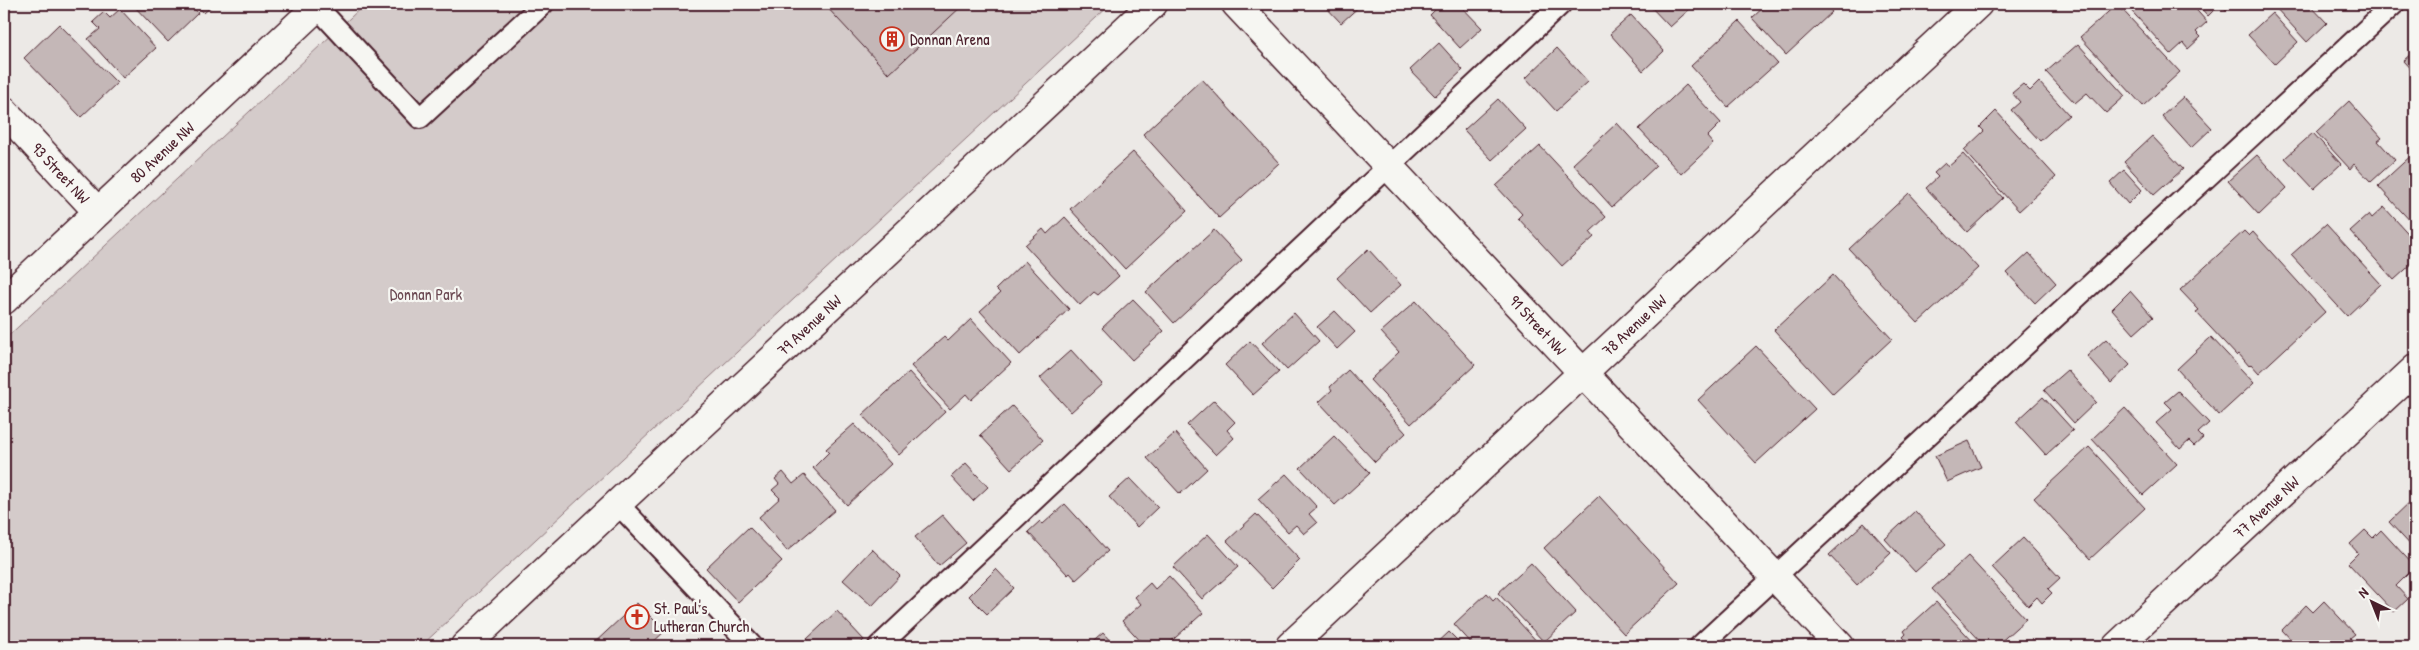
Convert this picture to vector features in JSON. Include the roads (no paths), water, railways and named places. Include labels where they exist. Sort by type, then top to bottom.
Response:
[{"type":"street","name":"79 Avenue NW","points":[[465,646],[1153,4]]},
{"type":"street","name":"91 Street NW","points":[[1236,4],[1840,646]]},
{"type":"street","name":"78 Avenue NW","points":[[1290,646],[1978,4]]},
{"type":"street","name":"80 Avenue NW","points":[[4,300],[318,5]]},
{"type":"street","name":"93 Street NW","points":[[4,111],[98,212]]},
{"type":"street","name":"77 Avenue NW","points":[[2117,646],[2415,368]]},
{"type":"lane","points":[[318,5],[420,118],[543,4]]},
{"type":"lane","points":[[879,646],[1561,4]]},
{"type":"lane","points":[[1700,646],[2394,4]]},
{"type":"lane","points":[[618,504],[752,646]]},
{"type":"place","name":"Donnan Arena","points":[[892,39]]},
{"type":"place","name":"St. Paul's Lutheran Church","points":[[637,617]]},
{"type":"park label","name":"Donnan Park","points":[[426,294]]}]
